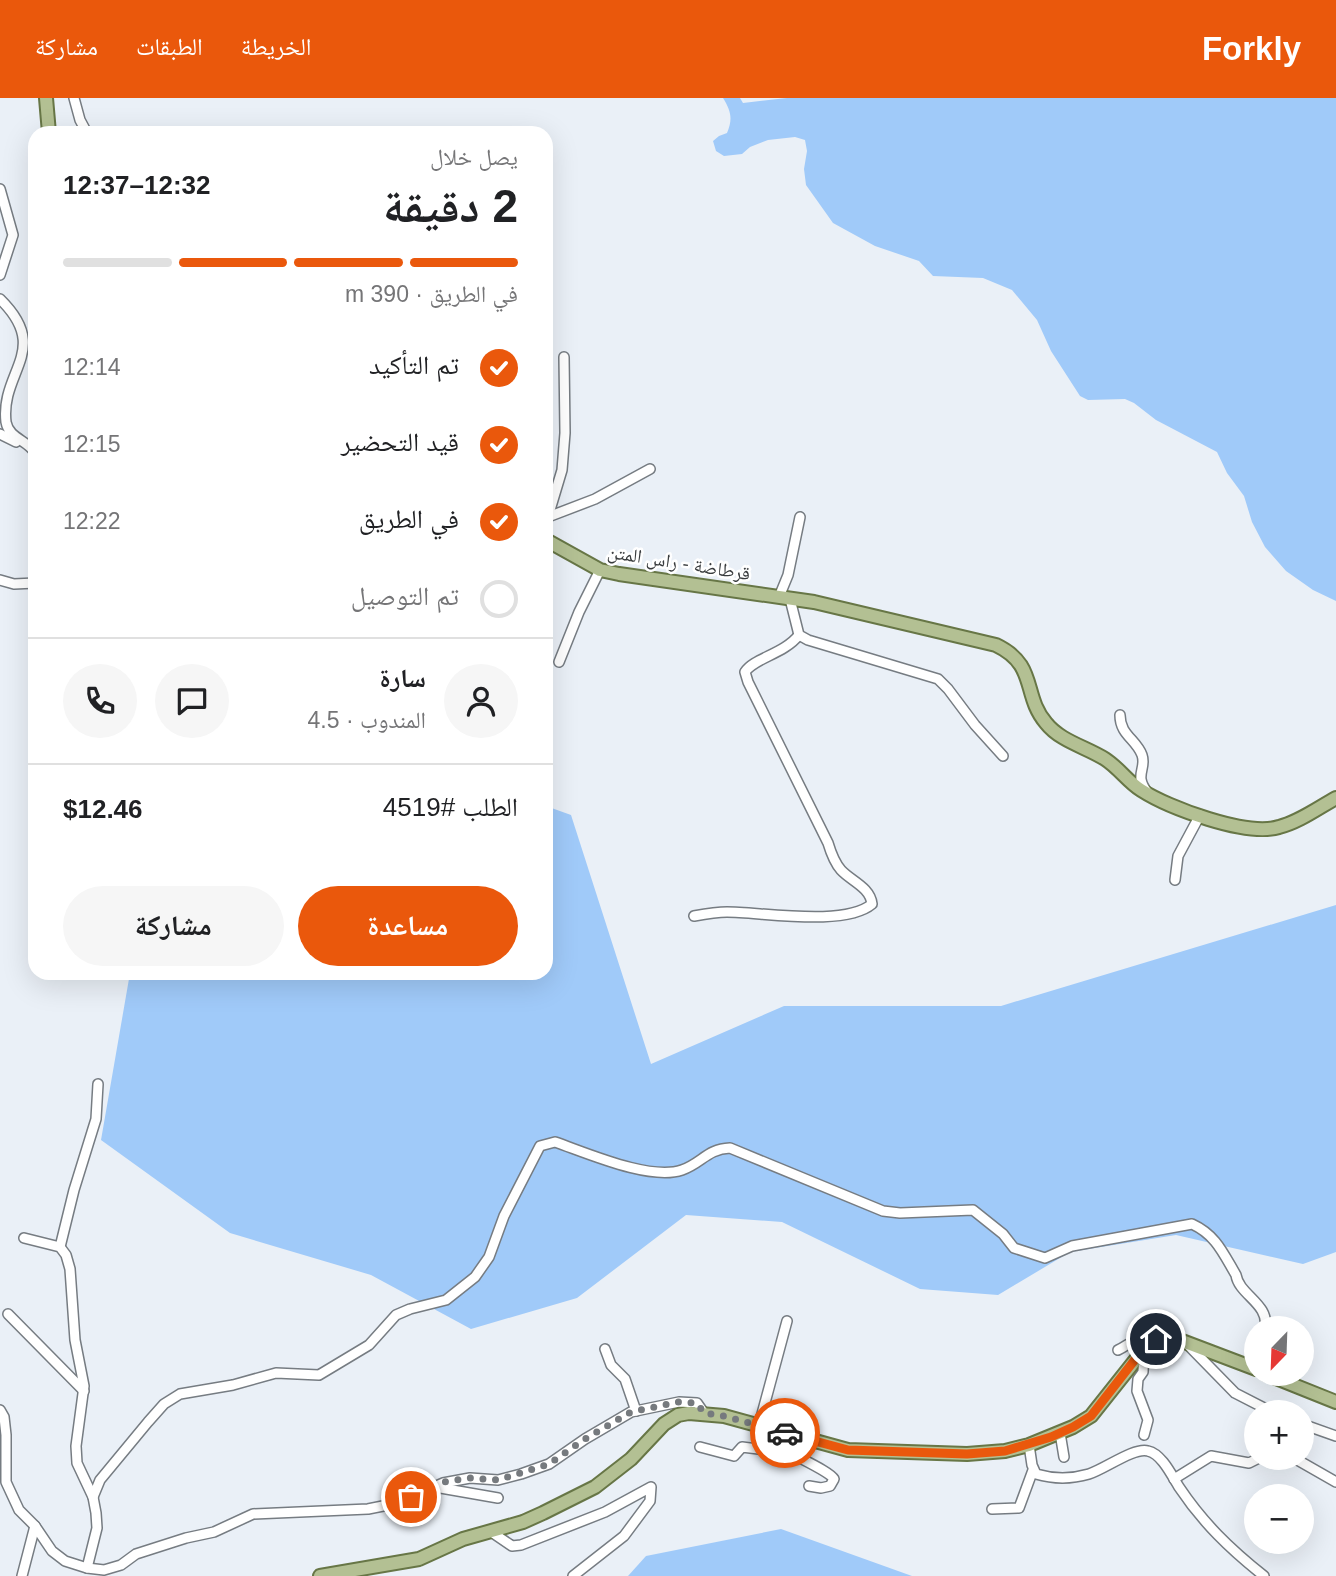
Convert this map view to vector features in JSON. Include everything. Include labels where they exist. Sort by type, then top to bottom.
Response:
[{"type":"main road","points":[[46,98],[48,126]]},
{"type":"main road","name":"قرطاضة - راس المتن","points":[[553,544],[600,570],[814,602],[996,645],[1017,657],[1046,724],[1060,735],[1104,758],[1139,789],[1200,816],[1237,827],[1269,829],[1296,820],[1336,798]]},
{"type":"main road","points":[[320,1576],[350,1574],[419,1559],[463,1539],[523,1522],[569,1502],[614,1473],[671,1420],[689,1413],[724,1416],[848,1450],[967,1454],[1005,1451],[1060,1433],[1091,1416],[1147,1345],[1156,1339],[1169,1336],[1244,1363]]},
{"type":"main road","points":[[1299,1386],[1336,1402]]},
{"type":"street","points":[[74,98],[83,126]]},
{"type":"street","points":[[0,190],[13,235],[0,275]]},
{"type":"street","points":[[0,299],[18,318],[22,328],[20,355],[5,403],[6,423],[14,436],[28,444]]},
{"type":"street","points":[[553,495],[562,470],[565,433],[564,357]]},
{"type":"street","points":[[0,434],[16,443],[28,444]]},
{"type":"street","points":[[553,510],[595,499],[650,469]]},
{"type":"street","points":[[800,517],[785,598],[799,635],[937,679],[1003,756]]},
{"type":"street","points":[[559,662],[600,570]]},
{"type":"street","points":[[1,582],[28,583]]},
{"type":"street","points":[[694,916],[729,912],[787,916],[833,915],[866,908],[872,904],[872,898],[866,891],[842,871],[833,859],[745,672],[749,666],[779,653],[799,635]]},
{"type":"street","points":[[1120,715],[1122,729],[1142,755],[1141,782],[1152,796]]},
{"type":"street","points":[[1175,880],[1178,856],[1200,816]]},
{"type":"street","points":[[60,1247],[96,1119],[98,1084]]},
{"type":"street","points":[[93,1497],[100,1480],[148,1422],[164,1404],[180,1394],[233,1385],[276,1373],[319,1375],[369,1345],[396,1315],[446,1300],[475,1277],[489,1257],[504,1216],[540,1146],[545,1143],[555,1142],[645,1171],[663,1173],[681,1170],[718,1148],[730,1148],[883,1211],[900,1213],[974,1210],[1003,1234],[1014,1248],[1045,1258],[1072,1246],[1192,1224],[1207,1230],[1236,1275],[1236,1280],[1256,1301],[1265,1316]]},
{"type":"street","points":[[24,1238],[60,1247],[66,1255],[70,1269],[75,1340],[84,1391],[76,1446],[77,1463],[93,1497],[97,1528],[87,1568]]},
{"type":"street","points":[[8,1314],[84,1391]]},
{"type":"street","points":[[759,1425],[787,1321]]},
{"type":"street","points":[[1118,1350],[1135,1339],[1141,1339],[1147,1345],[1137,1391],[1148,1420],[1144,1435]]},
{"type":"street","points":[[1186,1342],[1235,1393],[1249,1400]]},
{"type":"street","points":[[605,1349],[611,1365],[625,1379],[636,1411]]},
{"type":"street","points":[[0,1410],[4,1417],[6,1482],[19,1510],[35,1526],[52,1552],[65,1561],[104,1570],[121,1565],[136,1555],[186,1538],[214,1532],[253,1514],[368,1509],[398,1503],[443,1482],[470,1478],[498,1480],[549,1464],[585,1439],[636,1411],[678,1402],[697,1403],[704,1413]]},
{"type":"street","points":[[1314,1428],[1336,1436]]},
{"type":"street","points":[[1060,1433],[1064,1457]]},
{"type":"street","points":[[791,1453],[798,1437]]},
{"type":"street","points":[[992,1509],[1019,1508],[1033,1470],[1029,1445]]},
{"type":"street","points":[[700,1447],[734,1456],[742,1447],[791,1453],[831,1473],[834,1479],[830,1486],[809,1486]]},
{"type":"street","points":[[1033,1470],[1036,1474],[1049,1477],[1088,1475],[1136,1452],[1147,1450],[1156,1455],[1219,1539],[1264,1576]]},
{"type":"street","points":[[1174,1479],[1211,1456],[1244,1462]]},
{"type":"street","points":[[1314,1469],[1336,1482]]},
{"type":"street","points":[[433,1487],[498,1498]]},
{"type":"street","points":[[490,1531],[512,1546],[521,1545],[605,1512],[650,1487],[650,1501],[624,1536],[573,1576]]},
{"type":"street","points":[[22,1576],[35,1526]]},
{"type":"shaded area","points":[[723,98],[740,98],[743,103],[787,98],[1336,98],[1336,601],[1313,590],[1286,571],[1265,547],[1252,522],[1244,496],[1227,473],[1217,452],[1156,420],[1125,399],[1088,400],[1080,396],[1051,351],[1037,320],[1012,290],[983,278],[933,276],[919,261],[875,246],[833,223],[806,185],[805,140],[795,137],[768,140],[750,147],[742,154],[724,156],[716,151],[713,141],[727,133],[730,123],[729,111]]},
{"type":"shaded area","points":[[553,809],[571,815],[651,1064],[784,1006],[1001,1006],[1336,905],[1336,1252],[1303,1264],[1176,1235],[1070,1252],[998,1295],[920,1289],[782,1222],[686,1215],[577,1298],[471,1329],[371,1275],[230,1233],[101,1140],[129,980],[553,980]]},
{"type":"shaded area","points":[[781,1529],[912,1576],[628,1576],[646,1556]]},
{"type":"way so far","points":[[411,1497],[443,1482],[470,1478],[498,1480],[521,1474],[549,1464],[631,1412],[678,1402],[697,1403],[704,1413],[785,1433]]},
{"type":"route","points":[[785,1433],[848,1450],[876,1452],[967,1454],[1005,1451],[1029,1445],[1073,1427],[1091,1416],[1144,1348],[1156,1339]]}]
